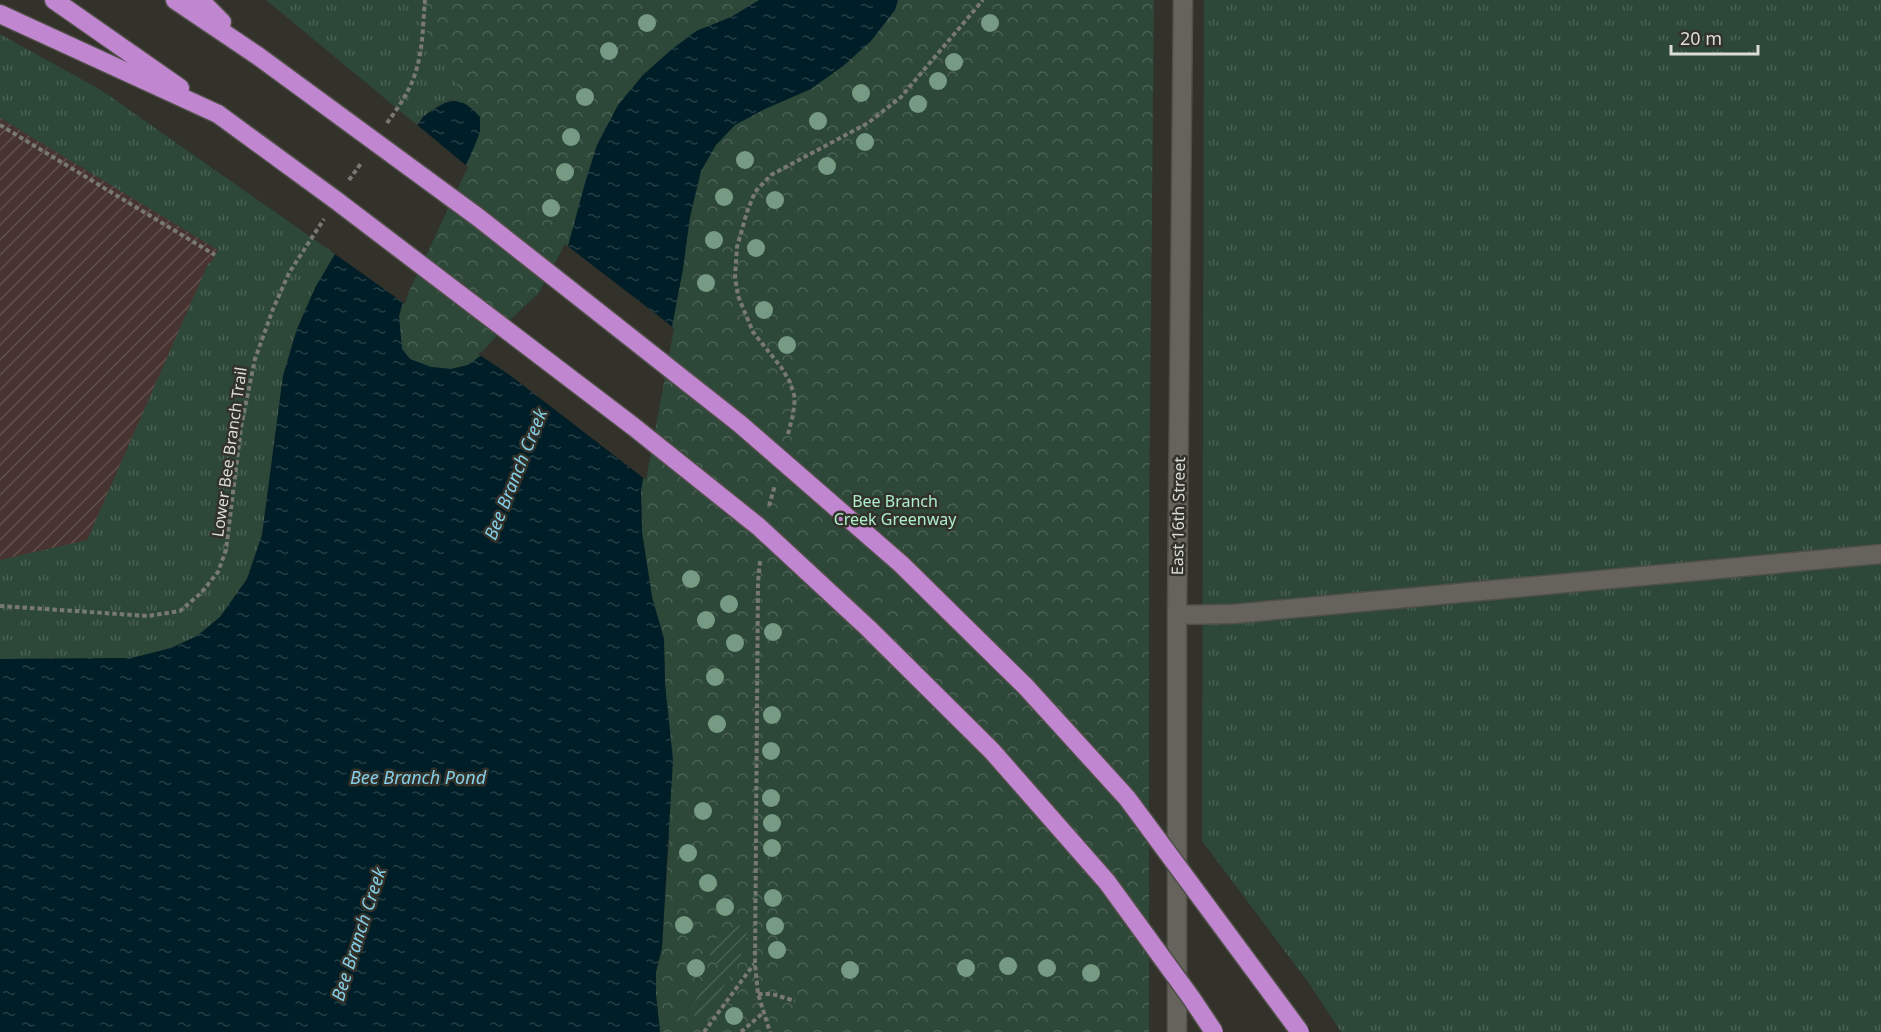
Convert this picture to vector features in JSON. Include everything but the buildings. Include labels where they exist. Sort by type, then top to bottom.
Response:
[{"type":"highway","points":[[54,0],[218,114],[337,201],[634,427],[759,527],[868,628],[992,751],[1107,882],[1214,1032]]},
{"type":"highway","points":[[175,0],[258,56],[479,219],[722,409],[901,564],[1026,687],[1127,798],[1300,1032]]},
{"type":"highway","points":[[200,0],[258,56]]},
{"type":"highway","points":[[0,14],[218,114]]},
{"type":"street","name":"East 16th Street","points":[[1177,1032],[1177,615],[1183,0]]},
{"type":"street","points":[[1177,615],[1233,614],[1881,554]]},
{"type":"path","points":[[384,129],[403,100],[415,74],[422,44],[425,0]]},
{"type":"path","points":[[0,125],[215,255]]},
{"type":"path","points":[[346,186],[365,157]]},
{"type":"path","name":"Lower Bee Branch Trail","points":[[0,606],[148,616],[180,611],[201,594],[218,572],[226,550],[241,427],[255,358],[289,273],[327,215]]},
{"type":"path","points":[[704,1032],[754,964]]},
{"type":"path","points":[[758,994],[772,994],[795,1001]]},
{"type":"path","points":[[741,1032],[764,1012]]},
{"type":"shaded area","points":[[0,95],[335,254],[0,659]]},
{"type":"green space","points":[[266,0],[759,0],[472,152],[452,100],[424,116],[417,125]]},
{"type":"green space","name":"Bee Branch Creek Greenway","points":[[408,0],[1154,0],[1149,520],[1149,1032],[660,1032],[656,972],[662,948],[669,839],[664,639],[652,597],[642,532],[641,490],[671,326],[541,295],[486,352],[468,365],[451,369],[431,367],[410,359],[402,349],[399,316],[406,290],[472,152],[480,117],[469,104]]},
{"type":"green space","points":[[1204,0],[1881,0],[1881,1032],[1341,1032],[1308,982],[1202,841]]},
{"type":"green space","points":[[0,34],[101,90],[335,254],[315,288],[297,329],[283,376],[262,534],[247,579],[220,617],[197,636],[171,648],[132,658],[0,659],[0,560],[87,540],[208,264],[218,250],[0,118]]},
{"type":"green space","points":[[748,923],[743,950],[738,962],[701,1020],[694,1015],[692,1009],[694,1002],[721,970],[720,966],[710,957],[710,949],[722,934]]},
{"type":"water","name":"Bee Branch Pond","points":[[759,0],[898,0],[895,10],[871,41],[843,66],[811,89],[735,125],[716,145],[701,171],[690,217],[683,269],[641,490],[642,532],[652,597],[664,639],[665,683],[673,760],[662,948],[656,972],[660,1032],[0,1032],[0,659],[132,658],[171,648],[197,636],[220,617],[247,579],[262,535],[283,376],[297,329],[315,288],[335,254],[423,117],[439,106],[452,101],[465,104],[480,117],[480,132],[472,152],[406,290],[399,316],[402,349],[410,359],[431,367],[451,369],[468,365],[486,352],[541,295],[568,246],[597,145],[618,105],[643,75],[696,31],[731,17]]},
{"type":"pier","points":[[415,123],[468,167],[405,304],[332,252]]},
{"type":"pier","points":[[565,244],[674,328],[646,480],[511,376],[478,354],[539,293]]},
{"type":"water label","name":"Bee Branch Creek","points":[[515,474]]},
{"type":"water label","name":"Bee Branch Creek","points":[[358,934]]}]
